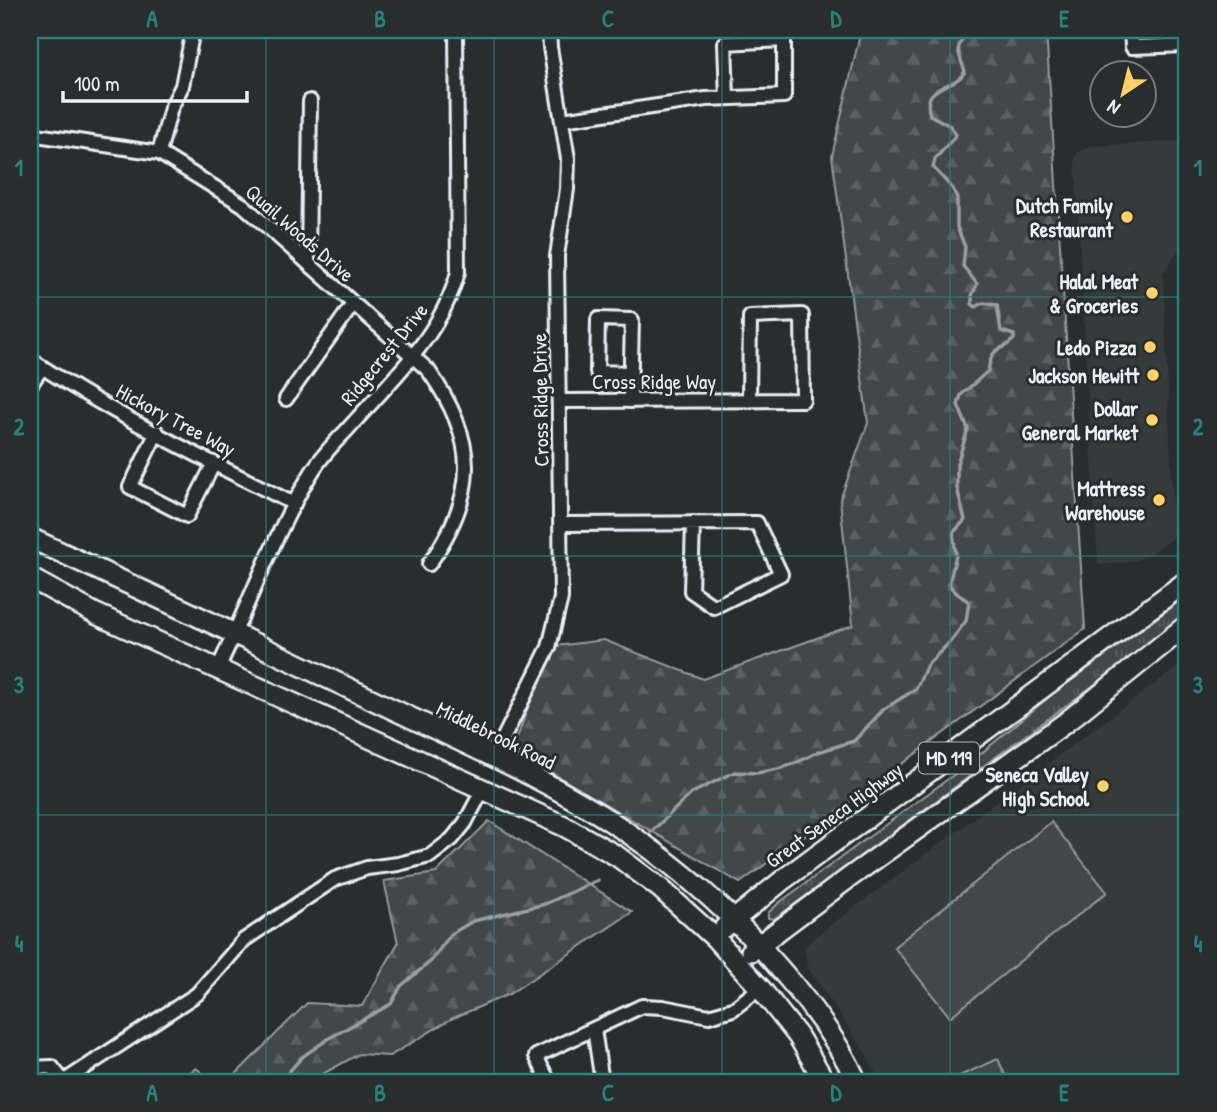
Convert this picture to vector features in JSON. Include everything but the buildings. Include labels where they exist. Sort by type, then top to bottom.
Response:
[{"type":"main road","name":"Middlebrook Road","points":[[30,538],[494,757],[631,835],[675,869],[759,944],[811,1005],[850,1066],[857,1082]]},
{"type":"main road","points":[[30,578],[96,614],[564,827],[617,856],[661,889],[738,962],[798,1036],[825,1082]]},
{"type":"main road","name":"Great Seneca Highway","points":[[714,937],[784,879],[1187,582]]},
{"type":"main road","name":"MD 119","points":[[738,962],[759,944],[1065,723],[1187,625]]},
{"type":"street","points":[[159,153],[171,108],[182,86],[193,30]]},
{"type":"street","name":"Ridgecrest Drive","points":[[218,668],[313,469],[413,355],[436,326],[452,296],[458,272],[456,30]]},
{"type":"street","name":"Cross Ridge Drive","points":[[494,757],[549,647],[561,598],[557,256],[567,189],[568,159],[549,30]]},
{"type":"street","points":[[1131,30],[1132,47],[1187,45]]},
{"type":"street","points":[[562,120],[706,99],[784,96],[784,40],[724,43],[727,98]]},
{"type":"street","points":[[308,263],[310,101]]},
{"type":"street","name":"Quail Woods Drive","points":[[30,134],[159,153],[243,205],[428,370],[448,398],[460,425],[465,456],[465,485],[457,514],[448,537],[429,564]]},
{"type":"street","points":[[286,398],[353,304]]},
{"type":"street","name":"Cross Ridge Way","points":[[560,401],[749,401],[803,400],[802,316],[750,317],[749,401]]},
{"type":"street","points":[[630,401],[631,373],[632,320],[598,319],[597,372],[631,373]]},
{"type":"street","name":"Hickory Tree Way","points":[[30,359],[157,432],[294,504]]},
{"type":"street","points":[[30,384],[42,368]]},
{"type":"street","points":[[157,432],[130,487],[187,516],[214,463]]},
{"type":"street","points":[[561,524],[694,523],[757,523],[781,574],[714,607],[691,591],[694,523]]},
{"type":"street","points":[[30,1068],[52,1067],[63,1082],[197,994],[243,940],[335,879],[367,868],[430,856],[452,839],[465,823],[482,791]]},
{"type":"street","points":[[549,1082],[536,1056],[642,1006],[663,1007],[709,1016],[733,1009],[760,988]]},
{"type":"street","points":[[594,1029],[602,1082]]},
{"type":"shaded area","points":[[1187,141],[1187,236],[1163,273],[1174,538],[1131,562],[1098,565],[1075,161],[1078,152],[1089,146]]},
{"type":"shaded area","name":"Seneca Valley High School","points":[[1187,660],[1187,1082],[880,1082],[865,1052],[808,968],[804,948],[816,936]]},
{"type":"green space","points":[[861,30],[1046,30],[1085,629],[740,883],[513,750],[549,647],[604,640],[703,679],[853,625],[840,500],[868,423],[832,156]]},
{"type":"green space","points":[[1187,596],[1187,617],[780,915],[773,919],[768,918],[768,913],[780,902],[967,765],[1054,693]]},
{"type":"green space","points":[[489,821],[632,912],[509,994],[451,1019],[390,1056],[359,1054],[308,1082],[228,1082],[307,1003],[362,1006],[398,943],[384,881],[436,873]]},
{"type":"green space","points":[[1051,822],[1107,892],[950,1017],[894,947]]},
{"type":"green space","points":[[998,1059],[1008,1082],[959,1082],[957,1077]]},
{"type":"green space","points":[[196,1068],[213,1082],[176,1082]]},
{"type":"waterway","points":[[651,832],[692,793],[728,775],[735,772],[757,773],[778,769],[818,752],[854,741],[884,709],[916,689],[927,665],[966,621],[969,602],[949,584],[956,555],[953,533],[965,520],[957,488],[957,464],[968,429],[958,405],[961,395],[988,371],[994,352],[1014,339],[1014,335],[1001,331],[997,305],[983,303],[976,307],[972,304],[977,284],[963,266],[965,247],[957,227],[957,198],[953,189],[933,167],[935,159],[956,135],[950,126],[930,115],[930,97],[940,88],[961,77],[965,71],[959,45],[970,30]]},
{"type":"waterway","points":[[280,1082],[302,1057],[331,1037],[391,1004],[401,986],[431,961],[451,934],[473,921],[545,904],[598,880]]},
{"type":"place","name":"Dutch Family Restaurant","points":[[1127,217]]},
{"type":"place","name":"Halal Meat & Groceries","points":[[1152,293]]},
{"type":"place","name":"Ledo Pizza","points":[[1150,347]]},
{"type":"place","name":"Jackson Hewitt","points":[[1153,375]]},
{"type":"place","name":"Dollar General Market","points":[[1152,420]]},
{"type":"place","name":"Mattress Warehouse","points":[[1159,500]]},
{"type":"place","name":"Seneca Valley High School","points":[[1103,786]]}]
